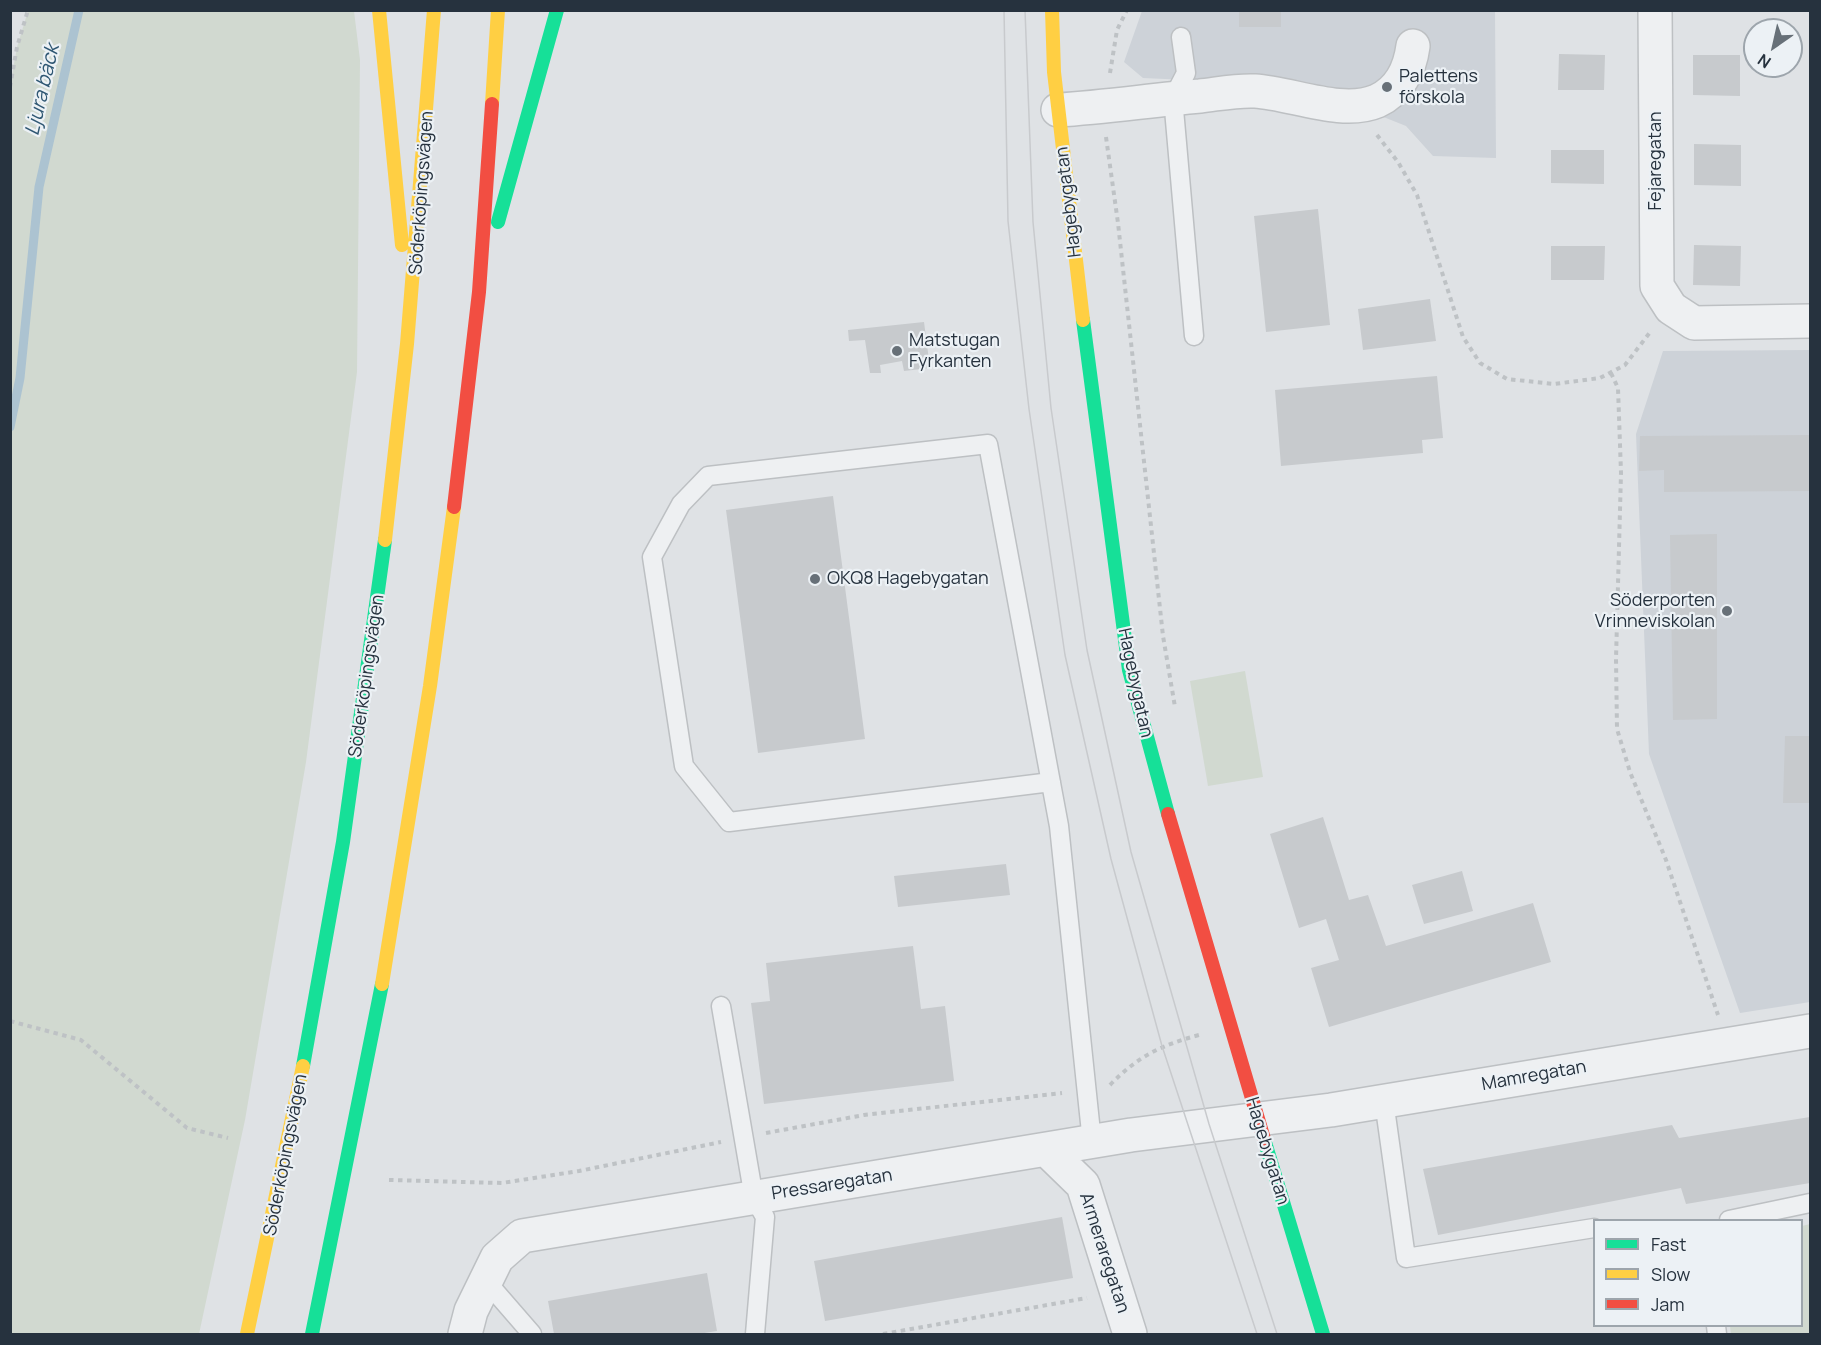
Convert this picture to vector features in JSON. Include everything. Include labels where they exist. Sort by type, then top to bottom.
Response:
[{"type":"main road","points":[[379,10],[411,333]]},
{"type":"main road","name":"Söderköpingsvägen","points":[[248,1335],[334,904],[387,541],[411,333],[434,10]]},
{"type":"main road","points":[[312,1335],[340,1202],[411,816],[437,646],[479,290],[498,10]]},
{"type":"main road","points":[[479,290],[557,10]]},
{"type":"main road","name":"Hagebygatan","points":[[1052,10],[1054,72],[1089,378],[1129,670],[1187,886],[1323,1335]]},
{"type":"street","name":"Fejaregatan","points":[[1655,10],[1657,286],[1671,308]]},
{"type":"street","points":[[1058,110],[1251,91],[1299,100],[1356,106],[1377,101],[1390,92],[1404,77],[1411,60],[1413,46]]},
{"type":"street","points":[[1671,308],[1694,323],[1810,321]]},
{"type":"street","name":"Mamregatan","points":[[1257,1119],[1383,1101],[1810,1031]]},
{"type":"street","name":"Pressaregatan","points":[[465,1335],[471,1311],[497,1258],[522,1236],[1092,1142],[1257,1119]]},
{"type":"street","name":"Armeraregatan","points":[[1047,1150],[1083,1185],[1130,1335]]},
{"type":"lane","points":[[1181,37],[1186,73],[1173,98],[1194,336]]},
{"type":"lane","points":[[1051,782],[729,822],[684,766],[652,557],[681,504],[708,476],[988,444],[1051,782],[1059,826],[1092,1142]]},
{"type":"lane","points":[[721,1006],[754,1198],[765,1217],[754,1335]]},
{"type":"lane","points":[[1383,1101],[1406,1258],[1593,1228]]},
{"type":"lane","points":[[1738,1219],[1810,1203]]},
{"type":"lane","points":[[486,1281],[532,1335]]},
{"type":"path","points":[[10,87],[17,47],[28,10]]},
{"type":"path","points":[[1127,10],[1117,30],[1105,107],[1106,139],[1118,223],[1163,636],[1177,718]]},
{"type":"path","points":[[1371,130],[1378,135],[1398,162],[1417,195],[1463,337],[1480,363],[1507,379],[1554,384],[1600,378],[1625,365],[1641,342],[1671,308]]},
{"type":"path","points":[[1611,373],[1618,388],[1621,473],[1616,658],[1617,729],[1630,772],[1666,860],[1728,1043]]},
{"type":"path","points":[[10,1021],[81,1040],[188,1128],[228,1138]]},
{"type":"path","points":[[389,1180],[502,1183],[579,1171],[864,1114],[1109,1086],[1130,1065],[1162,1046],[1230,1027]]},
{"type":"path","points":[[883,1335],[1117,1292]]},
{"type":"shaded area","points":[[28,11],[354,11],[360,60],[357,372],[306,762],[245,1120],[199,1334],[11,1334],[10,87],[17,47]]},
{"type":"shaded area","name":"Palettens förskola","points":[[1142,11],[1495,11],[1496,158],[1433,156],[1406,126],[1356,106],[1253,83],[1143,78],[1124,62]]},
{"type":"shaded area","name":"Söderporten Vrinneviskolan","points":[[1810,350],[1810,1002],[1740,1013],[1649,754],[1636,434],[1663,351]]},
{"type":"shaded area","points":[[1245,671],[1263,777],[1208,786],[1190,681]]},
{"type":"shaded area","points":[[1810,1224],[1810,1334],[1731,1334],[1730,1327],[1803,1327],[1803,1226]]},
{"type":"building","points":[[1239,10],[1281,10],[1281,27],[1239,27]]},
{"type":"building","points":[[1559,54],[1605,55],[1604,90],[1558,90]]},
{"type":"building","points":[[1693,55],[1740,55],[1740,96],[1693,95]]},
{"type":"building","points":[[1694,144],[1741,145],[1741,186],[1694,185]]},
{"type":"building","points":[[1551,150],[1604,150],[1604,184],[1551,183]]},
{"type":"building","points":[[1318,209],[1330,325],[1266,332],[1254,216]]},
{"type":"building","points":[[1694,245],[1741,246],[1740,286],[1693,285]]},
{"type":"building","points":[[1551,246],[1605,246],[1604,280],[1551,280]]},
{"type":"building","points":[[1430,299],[1436,341],[1363,350],[1358,309]]},
{"type":"building","name":"Matstugan Fyrkanten","points":[[924,322],[930,368],[904,371],[902,361],[880,365],[881,373],[870,373],[865,340],[849,341],[848,330]]},
{"type":"building","points":[[1437,376],[1443,438],[1422,440],[1423,453],[1281,466],[1275,390]]},
{"type":"building","points":[[1810,435],[1810,491],[1664,492],[1664,470],[1639,471],[1640,436]]},
{"type":"building","points":[[833,496],[865,739],[758,753],[726,510]]},
{"type":"building","points":[[1717,534],[1717,719],[1673,720],[1670,535]]},
{"type":"building","points":[[1785,736],[1810,736],[1810,803],[1783,803]]},
{"type":"building","points":[[1323,817],[1349,900],[1368,895],[1386,946],[1533,903],[1551,962],[1329,1027],[1311,968],[1339,960],[1326,919],[1299,928],[1270,834]]},
{"type":"building","points":[[1006,864],[1010,895],[898,907],[894,876]]},
{"type":"building","points":[[1462,871],[1473,911],[1424,924],[1412,885]]},
{"type":"building","points":[[913,946],[921,1009],[945,1006],[954,1081],[764,1104],[751,1003],[770,1001],[766,963]]},
{"type":"building","points":[[1810,1117],[1810,1183],[1686,1204],[1681,1188],[1438,1235],[1423,1169],[1672,1125],[1679,1138]]},
{"type":"building","points":[[1062,1217],[1073,1278],[825,1321],[814,1261]]},
{"type":"building","points":[[707,1273],[717,1331],[698,1334],[554,1334],[548,1301]]},
{"type":"waterway","name":"Ljura bäck","points":[[10,427],[20,378],[39,187],[79,10]]},
{"type":"tram line","points":[[1004,10],[1008,221],[1029,409],[1065,655],[1111,859],[1162,1046],[1257,1334]]},
{"type":"tram line","points":[[1025,10],[1033,222],[1051,408],[1087,650],[1131,852],[1209,1124],[1277,1334]]},
{"type":"traffic: fast","points":[[498,222],[557,10]]},
{"type":"traffic: fast","points":[[1083,320],[1129,670],[1168,814]]},
{"type":"traffic: fast","points":[[303,1066],[343,842],[385,540]]},
{"type":"traffic: fast","points":[[312,1334],[382,984]]},
{"type":"traffic: fast","points":[[1264,1139],[1323,1334]]},
{"type":"traffic: slow","points":[[379,10],[402,245]]},
{"type":"traffic: slow","points":[[385,540],[407,344],[434,10]]},
{"type":"traffic: slow","points":[[492,104],[498,10]]},
{"type":"traffic: slow","points":[[1052,10],[1054,72],[1083,320]]},
{"type":"traffic: slow","points":[[382,984],[430,686],[454,507]]},
{"type":"traffic: slow","points":[[247,1334],[303,1066]]},
{"type":"traffic: jam","points":[[454,507],[479,292],[492,104]]},
{"type":"traffic: jam","points":[[1168,814],[1264,1139]]},
{"type":"place","name":"Palettens förskola","points":[[1387,87]]},
{"type":"place","name":"Matstugan Fyrkanten","points":[[897,351]]},
{"type":"place","name":"OKQ8 Hagebygatan","points":[[815,579]]},
{"type":"place","name":"Söderporten Vrinneviskolan","points":[[1727,611]]}]
